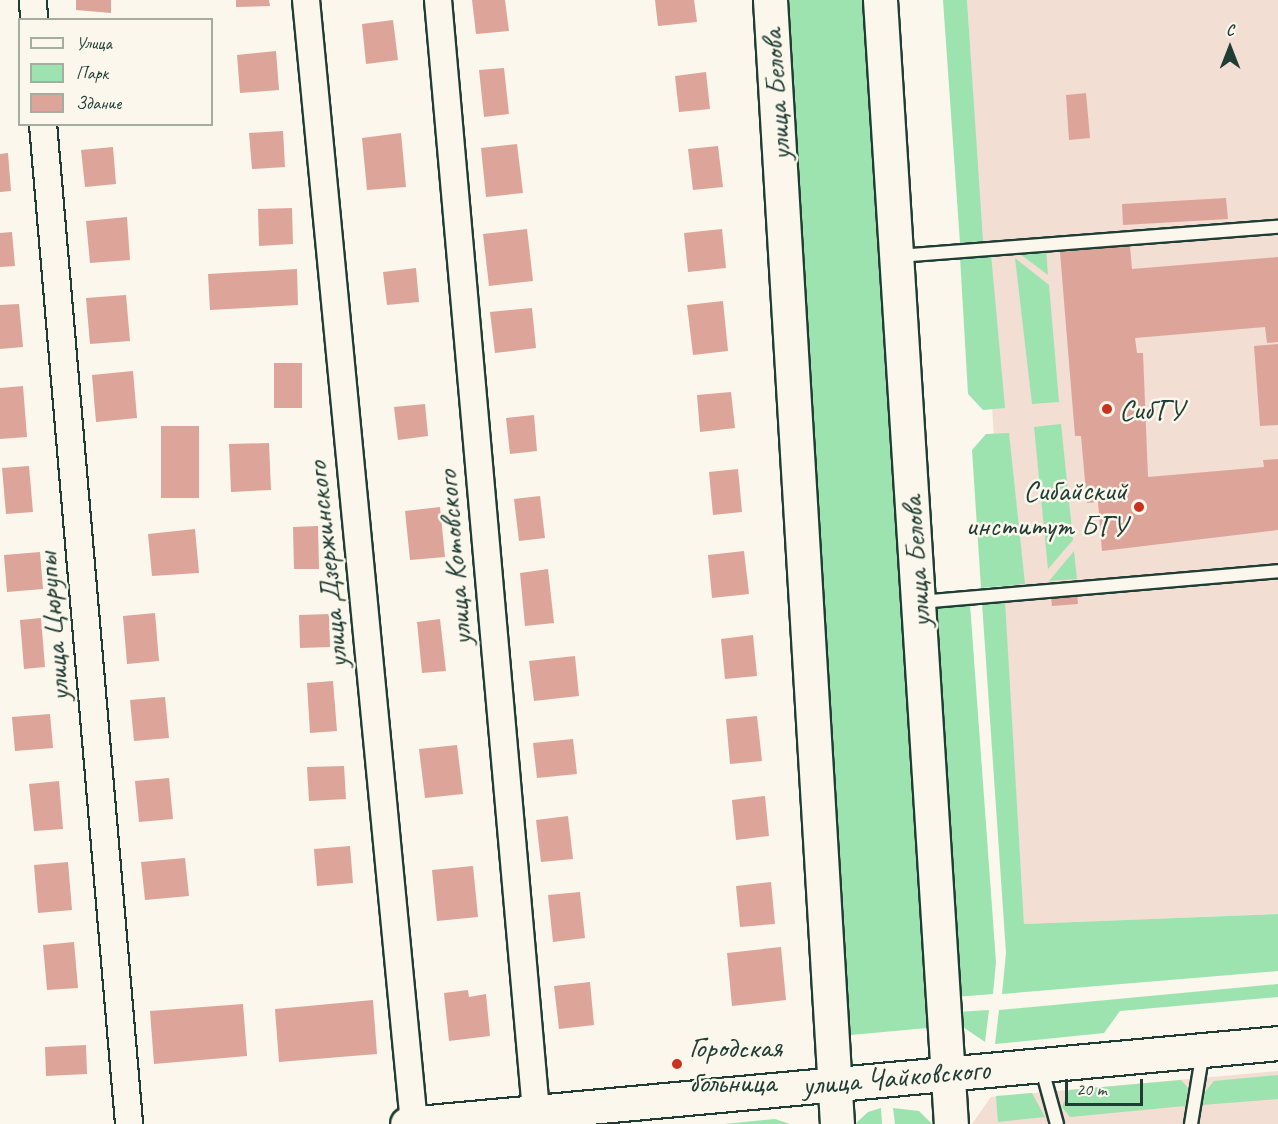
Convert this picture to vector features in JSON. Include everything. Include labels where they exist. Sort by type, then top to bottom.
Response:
[{"type":"main road","name":"улица Белова","points":[[770,0],[837,1124]]},
{"type":"main road","name":"улица Белова","points":[[880,0],[951,1124]]},
{"type":"main road","name":"улица Чайковского","points":[[407,1124],[536,1111],[576,1116],[835,1082],[1278,1043]]},
{"type":"street","points":[[33,0],[34,18]]},
{"type":"street","name":"улица Дзержинского","points":[[306,0],[414,1123]]},
{"type":"street","name":"улица Котовского","points":[[438,0],[536,1111]]},
{"type":"street","name":"улица Цюрупы","points":[[44,126],[129,1124]]},
{"type":"lane","points":[[896,256],[1278,226]]},
{"type":"lane","points":[[918,602],[1278,571]]},
{"type":"lane","points":[[1191,1124],[1203,1050]]},
{"type":"lane","points":[[1041,1065],[1057,1124]]},
{"type":"shaded area","name":"Сибайский институт БГУ","points":[[967,0],[1278,0],[1278,914],[1024,924]]},
{"type":"shaded area","points":[[1278,1071],[1278,1124],[972,1124],[991,1097]]},
{"type":"green space","points":[[787,0],[867,0],[927,1028],[851,1035]]},
{"type":"green space","points":[[943,0],[967,0],[983,241],[960,243]]},
{"type":"green space","points":[[1046,248],[1048,275],[1016,251]]},
{"type":"green space","points":[[991,254],[1005,408],[983,410],[968,394],[960,257]]},
{"type":"green space","points":[[1015,258],[1049,285],[1059,402],[1032,404]]},
{"type":"green space","points":[[1061,424],[1073,540],[1048,569],[1034,427]]},
{"type":"green space","points":[[1009,433],[1025,584],[981,588],[972,450],[986,434]]},
{"type":"green space","points":[[1074,551],[1077,579],[1049,581]]},
{"type":"green space","points":[[1005,601],[1024,924],[1278,914],[1278,971],[1002,994],[1006,953],[982,603]]},
{"type":"green space","points":[[970,604],[996,962],[993,994],[955,997],[932,616],[939,607]]},
{"type":"green space","points":[[1278,984],[1278,997],[1120,1011],[1104,1033],[995,1044],[999,1010]]},
{"type":"green space","points":[[989,1010],[985,1042],[963,1027],[956,1012]]},
{"type":"green space","points":[[1278,1075],[1278,1099],[1202,1105],[1200,1098],[1214,1081]]},
{"type":"green space","points":[[1181,1080],[1188,1088],[1185,1106],[1070,1117],[1062,1107],[1069,1090]]},
{"type":"green space","points":[[1032,1093],[1045,1117],[998,1122],[996,1096]]},
{"type":"green space","points":[[881,1108],[882,1124],[855,1124],[868,1112]]},
{"type":"green space","points":[[893,1108],[919,1111],[932,1124],[895,1124]]},
{"type":"green space","points":[[775,1119],[790,1124],[724,1124]]},
{"type":"building","points":[[76,0],[111,0],[111,13],[76,10]]},
{"type":"building","points":[[236,0],[269,0],[270,6],[236,7]]},
{"type":"building","points":[[472,0],[505,0],[509,31],[476,34]]},
{"type":"building","points":[[655,0],[694,0],[697,22],[658,26]]},
{"type":"building","points":[[393,20],[398,60],[366,64],[362,24]]},
{"type":"building","points":[[276,51],[279,90],[240,93],[237,55]]},
{"type":"building","points":[[504,68],[509,114],[484,117],[479,70]]},
{"type":"building","points":[[706,72],[710,109],[679,112],[675,76]]},
{"type":"building","points":[[1086,93],[1090,138],[1069,140],[1066,95]]},
{"type":"building","points":[[283,131],[285,167],[252,169],[249,133]]},
{"type":"building","points":[[401,133],[406,187],[367,190],[362,138]]},
{"type":"building","points":[[517,144],[523,193],[486,197],[481,148]]},
{"type":"building","points":[[718,146],[723,187],[693,190],[688,149]]},
{"type":"building","points":[[113,147],[116,184],[85,187],[81,150]]},
{"type":"building","points":[[8,153],[11,191],[0,192],[0,154]]},
{"type":"building","points":[[1226,198],[1228,219],[1123,225],[1122,204]]},
{"type":"building","points":[[292,208],[293,244],[259,246],[258,209]]},
{"type":"building","points":[[127,217],[130,260],[90,263],[86,221]]},
{"type":"building","points":[[527,229],[533,281],[489,286],[483,234]]},
{"type":"building","points":[[722,229],[726,268],[688,272],[684,233]]},
{"type":"building","points":[[12,232],[15,266],[0,267],[0,233]]},
{"type":"building","name":"СибГУ","points":[[1130,246],[1132,269],[1278,257],[1278,342],[1267,343],[1265,327],[1135,338],[1137,353],[1143,353],[1148,477],[1264,467],[1263,460],[1278,459],[1278,530],[1102,551],[1098,502],[1087,503],[1081,436],[1075,436],[1060,252]]},
{"type":"building","points":[[416,268],[419,302],[387,305],[383,272]]},
{"type":"building","points":[[297,269],[298,305],[210,310],[208,274]]},
{"type":"building","points":[[126,295],[130,341],[90,344],[86,298]]},
{"type":"building","points":[[723,301],[728,351],[693,355],[687,305]]},
{"type":"building","points":[[19,304],[23,347],[0,349],[0,305]]},
{"type":"building","points":[[532,308],[536,348],[495,353],[490,312]]},
{"type":"building","name":"СибГУ","points":[[1278,344],[1278,425],[1260,426],[1254,346]]},
{"type":"building","points":[[274,363],[302,363],[302,408],[274,408]]},
{"type":"building","points":[[133,371],[137,418],[96,422],[92,375]]},
{"type":"building","points":[[23,386],[27,437],[0,439],[0,388]]},
{"type":"building","points":[[731,392],[735,428],[700,432],[697,395]]},
{"type":"building","points":[[425,404],[428,436],[398,440],[394,407]]},
{"type":"building","points":[[534,415],[537,451],[510,454],[506,418]]},
{"type":"building","points":[[161,426],[199,426],[199,498],[161,498]]},
{"type":"building","points":[[269,443],[271,490],[231,492],[229,444]]},
{"type":"building","points":[[29,466],[33,512],[6,514],[2,468]]},
{"type":"building","points":[[738,469],[742,512],[713,515],[709,472]]},
{"type":"building","points":[[540,496],[545,538],[519,541],[514,499]]},
{"type":"building","points":[[440,507],[445,557],[410,560],[405,511]]},
{"type":"building","points":[[318,526],[319,569],[294,569],[293,527]]},
{"type":"building","points":[[195,529],[199,573],[152,576],[148,534]]},
{"type":"building","points":[[744,551],[749,594],[712,598],[708,555]]},
{"type":"building","points":[[40,552],[43,589],[7,592],[4,555]]},
{"type":"building","points":[[548,569],[554,623],[525,626],[520,573]]},
{"type":"building","points":[[1077,594],[1078,604],[1052,606],[1051,597]]},
{"type":"building","points":[[155,613],[159,661],[127,664],[123,616]]},
{"type":"building","points":[[329,614],[330,647],[300,648],[299,615]]},
{"type":"building","points":[[41,618],[45,667],[24,669],[20,620]]},
{"type":"building","points":[[440,619],[446,671],[422,673],[417,622]]},
{"type":"building","points":[[753,635],[757,676],[725,679],[721,639]]},
{"type":"building","points":[[575,656],[579,696],[534,701],[529,661]]},
{"type":"building","points":[[333,681],[337,731],[310,733],[307,683]]},
{"type":"building","points":[[165,697],[169,738],[134,741],[130,700]]},
{"type":"building","points":[[50,714],[53,748],[15,751],[12,717]]},
{"type":"building","points":[[757,716],[762,761],[730,764],[726,719]]},
{"type":"building","points":[[573,739],[577,774],[537,778],[533,743]]},
{"type":"building","points":[[457,745],[463,794],[425,798],[419,749]]},
{"type":"building","points":[[344,766],[346,799],[309,801],[307,767]]},
{"type":"building","points":[[169,778],[173,819],[139,822],[135,781]]},
{"type":"building","points":[[59,781],[63,829],[34,831],[29,784]]},
{"type":"building","points":[[765,796],[769,836],[736,840],[732,800]]},
{"type":"building","points":[[568,816],[573,859],[541,862],[536,820]]},
{"type":"building","points":[[350,846],[353,883],[317,886],[314,849]]},
{"type":"building","points":[[185,858],[189,896],[145,900],[141,862]]},
{"type":"building","points":[[68,862],[72,910],[38,913],[34,865]]},
{"type":"building","points":[[473,866],[478,917],[437,921],[432,870]]},
{"type":"building","points":[[771,882],[775,924],[740,927],[736,886]]},
{"type":"building","points":[[580,892],[585,938],[553,942],[548,895]]},
{"type":"building","points":[[74,942],[78,988],[47,990],[43,945]]},
{"type":"building","points":[[781,947],[786,1000],[732,1006],[727,953]]},
{"type":"building","points":[[590,982],[594,1025],[559,1029],[554,986]]},
{"type":"building","points":[[468,990],[469,997],[486,994],[490,1036],[449,1041],[444,993]]},
{"type":"building","points":[[373,1000],[377,1054],[279,1062],[275,1009]]},
{"type":"building","points":[[243,1004],[247,1056],[154,1064],[150,1011]]},
{"type":"building","points":[[86,1045],[87,1074],[46,1076],[45,1047]]},
{"type":"place","name":"СибГУ","points":[[1107,409]]},
{"type":"place","name":"Сибайский институт БГУ","points":[[1139,507]]},
{"type":"place","name":"Городская больница","points":[[677,1064]]}]
